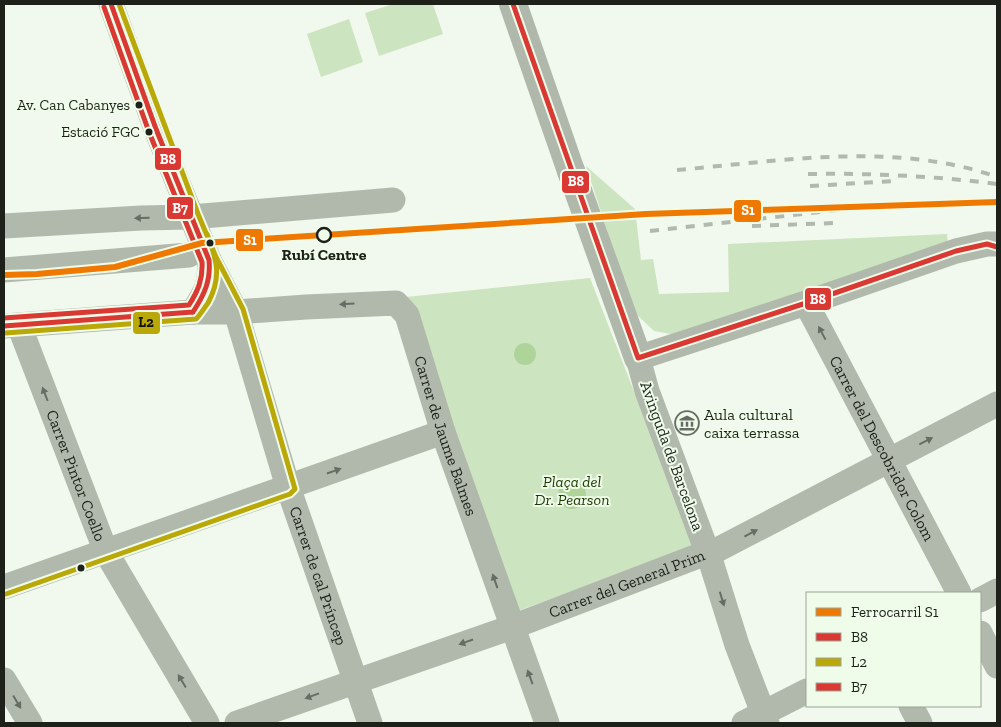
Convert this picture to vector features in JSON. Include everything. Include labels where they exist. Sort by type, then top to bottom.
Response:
[{"type":"street","name":"Carrer de cal Príncep","points":[[110,4],[191,217],[199,257],[236,312],[288,487],[370,723]]},
{"type":"street","points":[[513,4],[638,358],[956,251],[994,245]]},
{"type":"street","points":[[4,226],[191,217],[393,200]]},
{"type":"street","points":[[4,270],[199,257],[210,272],[206,290],[193,312]]},
{"type":"street","name":"Carrer de Jaume Balmes","points":[[11,326],[193,312],[236,312],[396,303],[407,314],[443,432],[547,723]]},
{"type":"street","name":"Carrer del Descobridor Colom","points":[[806,303],[958,592]]},
{"type":"street","name":"Carrer Pintor Coello","points":[[11,326],[106,552],[207,723]]},
{"type":"street","name":"Avinguda de Barcelona","points":[[638,358],[647,391],[706,553],[711,562],[758,720]]},
{"type":"street","name":"Carrer del General Prim","points":[[237,723],[512,626],[717,550],[997,404]]},
{"type":"street","points":[[4,587],[443,432]]},
{"type":"street","points":[[981,599],[997,591]]},
{"type":"street","points":[[981,635],[997,666]]},
{"type":"street","points":[[4,680],[30,723]]},
{"type":"street","points":[[758,720],[806,692]]},
{"type":"street","points":[[912,707],[920,723]]},
{"type":"green space","points":[[393,4],[433,4],[443,34],[379,56],[365,13]]},
{"type":"green space","points":[[349,19],[363,62],[321,77],[307,34]]},
{"type":"green space","points":[[586,166],[635,209],[641,260],[653,259],[659,294],[729,292],[728,244],[947,234],[948,245],[671,334],[654,331],[634,312]]},
{"type":"green space","name":"Plaça del Dr. Pearson","points":[[590,278],[694,546],[515,612],[406,297]]},
{"type":"shaded area","points":[[525,343],[533,346],[536,354],[533,362],[525,365],[517,362],[514,354],[517,346]]},
{"type":"shaded area","points":[[572,481],[582,485],[586,495],[582,505],[572,509],[562,505],[558,495],[562,485]]},
{"type":"railway","points":[[677,170],[797,159],[879,157],[919,159],[959,166],[997,177]]},
{"type":"railway","points":[[808,174],[902,176],[997,184]]},
{"type":"railway","points":[[810,186],[894,181]]},
{"type":"railway","points":[[650,231],[855,208]]},
{"type":"railway","points":[[752,226],[835,223]]},
{"type":"rail line","name":"S1","points":[[4,275],[115,267],[202,243],[646,214],[997,202]]},
{"type":"transit line","name":"B8","points":[[111,4],[156,129],[209,260],[209,275],[206,288],[193,312]]},
{"type":"transit line","name":"L2","points":[[6,594],[290,494],[295,489],[243,309],[216,257],[198,214],[119,4]]},
{"type":"transit line","name":"B8","points":[[513,4],[638,358],[956,251],[987,244],[997,247]]},
{"type":"transit line","name":"B7","points":[[4,318],[189,305],[199,285],[202,274],[202,262],[149,132],[104,7]]},
{"type":"transit line","name":"L2","points":[[5,333],[196,319],[208,303],[215,285],[215,260],[207,234]]},
{"type":"transit line","name":"B8","points":[[4,326],[193,312]]},
{"type":"place","name":"Av. Can Cabanyes","points":[[139,105]]},
{"type":"place","name":"Estació FGC","points":[[149,132]]},
{"type":"place","name":"Rubí Centre","points":[[324,235]]},
{"type":"place","name":"Aula cultural caixa terrassa","points":[[687,423]]}]
